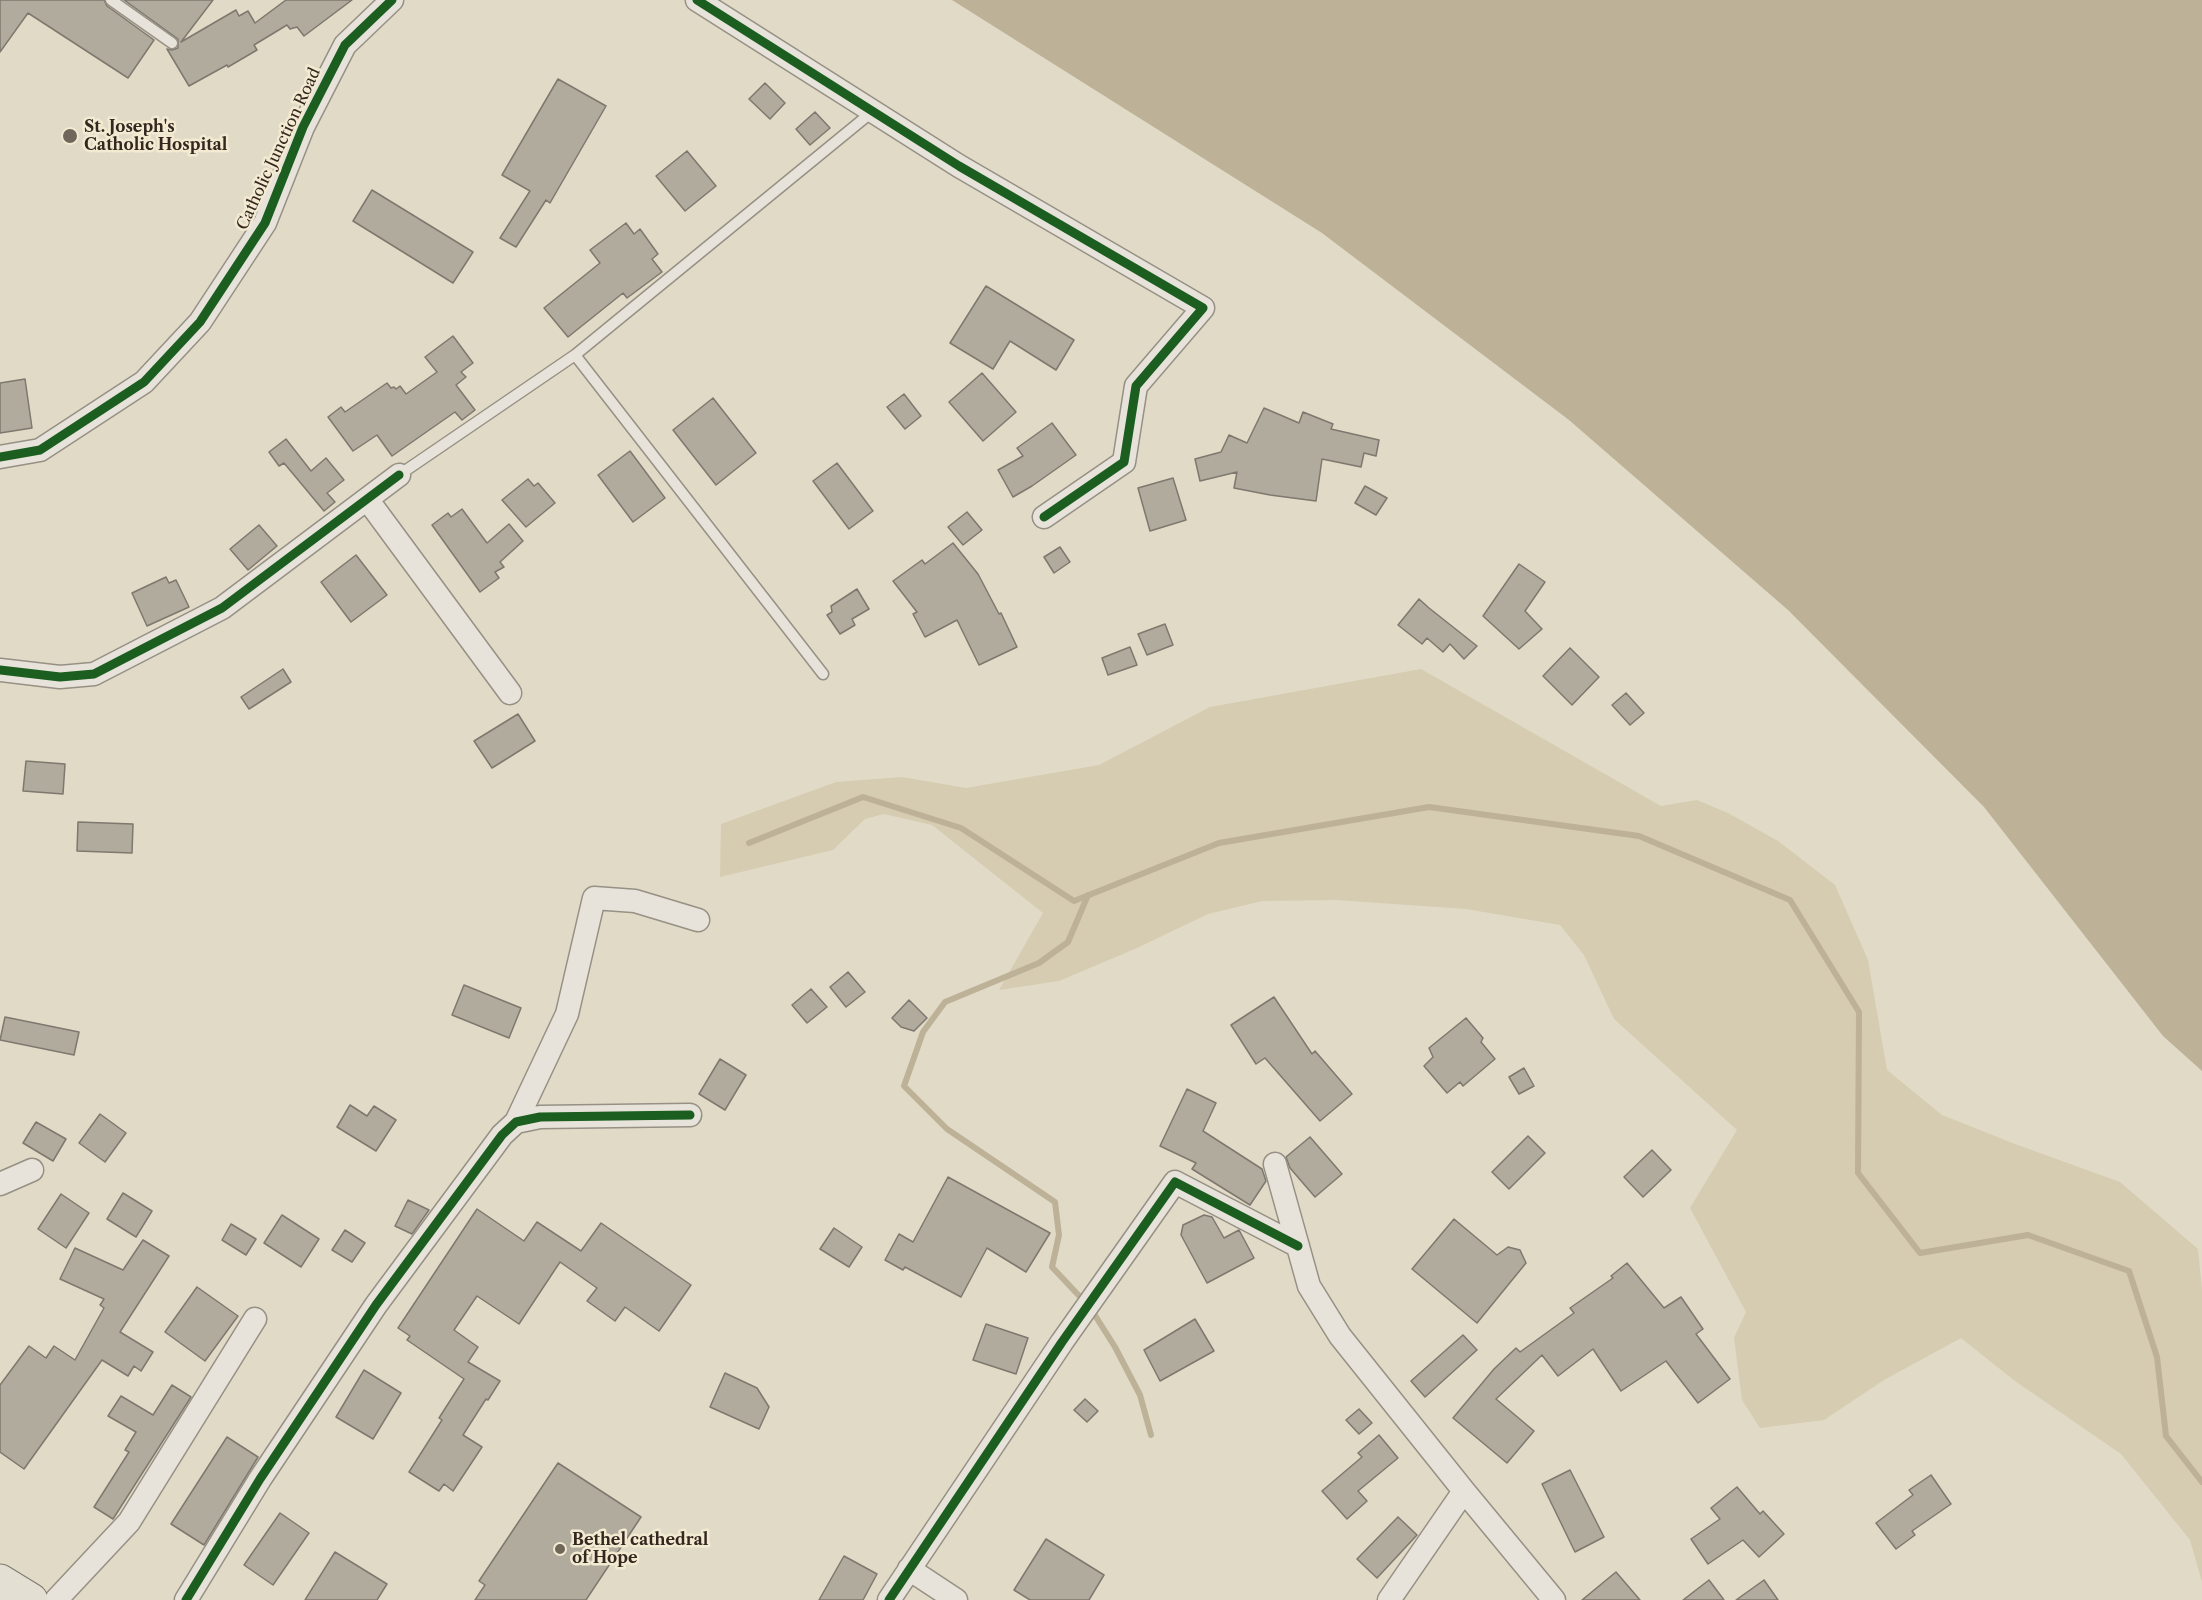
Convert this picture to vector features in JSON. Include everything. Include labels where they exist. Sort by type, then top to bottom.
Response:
[{"type":"street","name":"Catholic Junction Road","points":[[0,457],[40,450],[144,382],[200,322],[265,223],[303,127],[345,45],[392,0]]},
{"type":"street","points":[[697,0],[959,166],[1203,308],[1136,386],[1124,462],[1044,517]]},
{"type":"street","points":[[0,670],[60,677],[94,674],[222,608],[399,475]]},
{"type":"street","points":[[367,499],[510,693]]},
{"type":"street","points":[[186,1600],[260,1479],[376,1305],[502,1134],[516,1122],[567,1014],[594,898],[635,901],[698,920]]},
{"type":"street","points":[[516,1122],[540,1117],[690,1115]]},
{"type":"street","points":[[1275,1164],[1309,1286],[1340,1336],[1554,1600]]},
{"type":"street","points":[[0,1184],[32,1170]]},
{"type":"street","points":[[889,1600],[1062,1342],[1175,1182],[1298,1246]]},
{"type":"street","points":[[56,1600],[129,1522],[255,1319]]},
{"type":"street","points":[[1389,1600],[1464,1491]]},
{"type":"street","points":[[909,1569],[957,1600]]},
{"type":"lane","points":[[111,0],[172,43]]},
{"type":"lane","points":[[399,475],[575,355],[872,112]]},
{"type":"lane","points":[[575,355],[823,674]]},
{"type":"shaded area","points":[[952,0],[2202,0],[2202,1071],[2163,1036],[1984,807],[1788,610],[1569,420],[1322,233]]},
{"type":"shaded area","points":[[1421,669],[1661,806],[1697,800],[1728,813],[1778,841],[1835,885],[1868,960],[1887,1070],[1942,1115],[2120,1182],[2198,1249],[2202,1290],[2202,1582],[2190,1540],[2121,1454],[2015,1381],[1961,1338],[1884,1380],[1824,1420],[1760,1428],[1742,1400],[1734,1338],[1746,1312],[1690,1208],[1737,1130],[1614,1019],[1584,955],[1560,925],[1466,909],[1336,900],[1262,901],[1208,914],[1137,948],[1059,981],[999,990],[1043,913],[932,825],[884,814],[865,819],[833,850],[720,877],[721,824],[836,782],[902,777],[966,788],[1099,765],[1210,707]]},
{"type":"building","points":[[0,0],[104,0],[107,6],[154,40],[128,78],[28,13],[0,52]]},
{"type":"building","points":[[124,0],[213,0],[181,42],[236,10],[239,16],[248,11],[255,23],[286,0],[352,0],[304,36],[297,27],[290,29],[287,25],[254,45],[257,50],[189,86],[167,49],[178,48],[178,39]]},
{"type":"building","points":[[558,79],[606,106],[550,203],[546,200],[516,247],[500,238],[530,191],[502,175]]},
{"type":"building","points":[[765,83],[785,103],[770,119],[749,99]]},
{"type":"building","points":[[815,112],[830,128],[810,145],[796,129]]},
{"type":"building","points":[[687,151],[716,186],[685,211],[656,176]]},
{"type":"building","points":[[372,190],[473,252],[453,283],[353,221]]},
{"type":"building","points":[[626,223],[634,234],[640,229],[658,254],[652,259],[662,272],[627,298],[623,293],[568,337],[544,308],[600,263],[590,250]]},
{"type":"building","points":[[986,286],[1074,340],[1056,370],[1010,341],[993,369],[950,343]]},
{"type":"building","points":[[453,336],[473,363],[461,372],[466,377],[456,385],[475,410],[462,420],[455,412],[392,456],[377,435],[353,451],[328,417],[341,407],[345,412],[387,383],[391,388],[396,389],[400,386],[406,394],[437,372],[425,357]]},
{"type":"building","points":[[982,373],[1016,412],[983,441],[949,402]]},
{"type":"building","points":[[25,379],[32,428],[0,433],[0,383]]},
{"type":"building","points":[[904,394],[921,416],[905,429],[887,407]]},
{"type":"building","points":[[713,398],[756,453],[716,485],[673,430]]},
{"type":"building","points":[[1264,408],[1299,423],[1303,412],[1333,424],[1331,429],[1379,440],[1376,456],[1364,453],[1361,467],[1322,459],[1316,501],[1234,488],[1237,472],[1200,481],[1195,459],[1221,452],[1229,435],[1247,443]]},
{"type":"building","points":[[1052,423],[1076,455],[1013,497],[998,470],[1023,456],[1017,448]]},
{"type":"building","points":[[286,439],[311,471],[326,458],[344,480],[327,493],[335,502],[324,511],[284,463],[279,466],[269,452]]},
{"type":"building","points":[[630,451],[665,498],[633,522],[598,475]]},
{"type":"building","points":[[837,463],[873,511],[849,529],[813,481]]},
{"type":"building","points":[[1173,478],[1186,520],[1150,531],[1138,488]]},
{"type":"building","points":[[528,479],[534,486],[538,483],[555,503],[526,527],[502,500]]},
{"type":"building","points":[[1365,486],[1387,498],[1376,515],[1355,503]]},
{"type":"building","points":[[462,509],[487,543],[509,524],[523,541],[500,562],[504,567],[495,572],[499,578],[480,592],[432,525],[448,513],[451,517]]},
{"type":"building","points":[[967,512],[982,530],[963,545],[948,527]]},
{"type":"building","points":[[259,525],[277,546],[248,570],[230,549]]},
{"type":"building","points":[[953,543],[978,574],[999,614],[1001,613],[1017,647],[979,665],[957,620],[925,637],[913,614],[917,612],[893,581],[922,560],[925,564]]},
{"type":"building","points":[[1060,547],[1070,562],[1054,573],[1044,557]]},
{"type":"building","points":[[356,555],[387,595],[351,622],[321,582]]},
{"type":"building","points":[[1519,564],[1545,582],[1525,611],[1542,629],[1519,649],[1483,616]]},
{"type":"building","points":[[166,577],[169,583],[176,580],[189,607],[147,626],[132,593]]},
{"type":"building","points":[[857,589],[869,609],[852,619],[855,625],[840,634],[827,615],[832,612],[831,606]]},
{"type":"building","points":[[1419,599],[1477,646],[1464,659],[1450,644],[1443,652],[1427,638],[1422,644],[1398,625]]},
{"type":"building","points":[[1165,624],[1173,645],[1147,655],[1138,634]]},
{"type":"building","points":[[1130,647],[1137,665],[1108,675],[1102,658]]},
{"type":"building","points":[[1570,648],[1599,677],[1572,705],[1543,676]]},
{"type":"building","points":[[283,669],[291,682],[249,709],[241,697]]},
{"type":"building","points":[[1626,693],[1644,713],[1630,725],[1612,705]]},
{"type":"building","points":[[518,714],[535,741],[492,768],[474,741]]},
{"type":"building","points":[[26,761],[65,764],[63,794],[23,791]]},
{"type":"building","points":[[78,822],[133,824],[132,853],[77,851]]},
{"type":"building","points":[[848,972],[865,992],[846,1007],[830,987]]},
{"type":"building","points":[[464,985],[521,1008],[509,1038],[452,1015]]},
{"type":"building","points":[[811,989],[827,1007],[807,1023],[792,1005]]},
{"type":"building","points":[[1274,997],[1312,1054],[1315,1051],[1352,1094],[1320,1121],[1265,1058],[1256,1064],[1231,1025]]},
{"type":"building","points":[[909,1000],[927,1018],[914,1031],[901,1027],[892,1018]]},
{"type":"building","points":[[5,1017],[79,1032],[74,1055],[0,1040]]},
{"type":"building","points":[[1466,1018],[1483,1038],[1481,1042],[1495,1059],[1463,1086],[1460,1082],[1447,1093],[1424,1066],[1433,1057],[1429,1048]]},
{"type":"building","points":[[720,1059],[746,1075],[725,1110],[699,1094]]},
{"type":"building","points":[[1524,1068],[1534,1086],[1519,1094],[1509,1077]]},
{"type":"building","points":[[1187,1089],[1216,1103],[1203,1131],[1262,1169],[1266,1181],[1250,1205],[1192,1169],[1196,1163],[1160,1146]]},
{"type":"building","points":[[350,1105],[367,1116],[374,1106],[396,1120],[376,1151],[337,1127]]},
{"type":"building","points":[[100,1114],[126,1133],[105,1162],[79,1143]]},
{"type":"building","points":[[36,1122],[66,1139],[53,1161],[23,1143]]},
{"type":"building","points":[[1528,1136],[1545,1153],[1509,1189],[1492,1172]]},
{"type":"building","points":[[1310,1137],[1342,1174],[1315,1197],[1290,1168],[1286,1157]]},
{"type":"building","points":[[1652,1150],[1671,1170],[1643,1197],[1624,1177]]},
{"type":"building","points":[[948,1177],[1050,1233],[1026,1272],[987,1248],[961,1297],[905,1267],[903,1270],[885,1260],[899,1234],[913,1242]]},
{"type":"building","points":[[123,1193],[152,1211],[136,1237],[107,1219]]},
{"type":"building","points":[[61,1194],[89,1213],[66,1248],[38,1229]]},
{"type":"building","points":[[408,1200],[429,1210],[412,1234],[395,1226]]},
{"type":"building","points":[[477,1209],[524,1241],[537,1222],[581,1251],[601,1223],[691,1285],[659,1331],[625,1307],[615,1321],[587,1301],[597,1288],[560,1262],[519,1324],[477,1296],[454,1330],[478,1347],[468,1362],[500,1381],[463,1435],[482,1447],[453,1491],[444,1484],[439,1491],[409,1472],[442,1420],[439,1418],[464,1379],[407,1340],[410,1336],[398,1328]]},
{"type":"building","points":[[282,1215],[319,1239],[301,1267],[264,1243]]},
{"type":"building","points":[[1204,1215],[1212,1217],[1224,1238],[1239,1230],[1254,1258],[1207,1283],[1181,1235],[1183,1225]]},
{"type":"building","points":[[1454,1219],[1497,1255],[1508,1247],[1520,1250],[1526,1263],[1477,1323],[1412,1269]]},
{"type":"building","points":[[231,1224],[256,1239],[246,1255],[222,1240]]},
{"type":"building","points":[[834,1228],[862,1247],[849,1267],[820,1249]]},
{"type":"building","points":[[345,1230],[365,1243],[352,1262],[332,1250]]},
{"type":"building","points":[[143,1240],[169,1256],[120,1332],[153,1352],[141,1371],[134,1366],[128,1376],[102,1360],[24,1469],[0,1452],[0,1385],[29,1346],[46,1358],[54,1346],[75,1360],[104,1308],[100,1305],[104,1299],[60,1279],[75,1248],[123,1270]]},
{"type":"building","points":[[1627,1263],[1664,1308],[1681,1297],[1703,1329],[1696,1334],[1730,1379],[1698,1403],[1666,1361],[1621,1391],[1593,1349],[1558,1376],[1542,1355],[1496,1399],[1534,1431],[1507,1463],[1453,1418],[1494,1369],[1516,1348],[1520,1352],[1574,1313],[1570,1308],[1613,1278],[1611,1276]]},
{"type":"building","points":[[197,1287],[238,1316],[205,1361],[165,1332]]},
{"type":"building","points":[[1195,1319],[1214,1351],[1160,1381],[1144,1350]]},
{"type":"building","points":[[986,1324],[1028,1338],[1016,1374],[973,1360]]},
{"type":"building","points":[[1463,1335],[1477,1350],[1425,1397],[1411,1381]]},
{"type":"building","points":[[364,1370],[401,1393],[373,1439],[336,1417]]},
{"type":"building","points":[[725,1373],[757,1388],[769,1407],[759,1429],[710,1407]]},
{"type":"building","points":[[172,1385],[191,1397],[113,1519],[94,1507],[129,1452],[125,1450],[136,1432],[108,1416],[121,1396],[153,1415]]},
{"type":"building","points":[[1085,1399],[1098,1411],[1087,1422],[1074,1410]]},
{"type":"building","points":[[1359,1409],[1372,1423],[1359,1434],[1346,1420]]},
{"type":"building","points":[[1379,1435],[1398,1458],[1358,1491],[1367,1501],[1347,1519],[1322,1491],[1362,1457],[1358,1453]]},
{"type":"building","points":[[227,1437],[258,1457],[204,1545],[171,1524]]},
{"type":"building","name":"Bethel cathedral of Hope","points":[[558,1463],[641,1517],[586,1600],[475,1600],[485,1585],[479,1581]]},
{"type":"building","points":[[1570,1470],[1604,1537],[1575,1552],[1542,1484]]},
{"type":"building","points":[[1931,1475],[1951,1504],[1912,1531],[1915,1535],[1896,1549],[1876,1523],[1913,1495],[1909,1490]]},
{"type":"building","points":[[1737,1487],[1760,1514],[1763,1511],[1784,1534],[1759,1557],[1743,1540],[1708,1564],[1691,1539],[1720,1519],[1711,1508]]},
{"type":"building","points":[[280,1513],[309,1533],[273,1585],[244,1565]]},
{"type":"building","points":[[1398,1517],[1417,1535],[1377,1578],[1357,1559]]},
{"type":"building","points":[[1046,1539],[1104,1575],[1089,1600],[1030,1600],[1014,1590]]},
{"type":"building","points":[[335,1552],[387,1584],[377,1600],[305,1600]]},
{"type":"building","points":[[844,1556],[877,1574],[863,1600],[819,1600]]},
{"type":"building","points":[[1616,1572],[1640,1600],[1582,1600]]},
{"type":"building","points":[[1709,1580],[1724,1600],[1683,1600]]},
{"type":"building","points":[[1764,1580],[1778,1600],[1736,1600]]},
{"type":"waterway","points":[[749,843],[863,797],[961,828],[1074,901],[1219,843],[1429,807],[1639,836],[1790,900],[1859,1012],[1858,1173],[1920,1253],[2028,1235],[2129,1271],[2157,1357],[2166,1436],[2202,1482]]},
{"type":"waterway","points":[[1084,1301],[1052,1267],[1059,1235],[1055,1202],[947,1129],[904,1086],[923,1032],[945,1002],[1039,963],[1068,942],[1088,895]]},
{"type":"waterway","points":[[1091,1309],[1115,1347],[1140,1395],[1151,1435]]},
{"type":"cycle path","points":[[0,457],[40,450],[144,382],[200,322],[265,223],[303,127],[345,45],[392,0]]},
{"type":"cycle path","points":[[697,0],[959,166],[1203,308],[1136,386],[1124,462],[1044,517]]},
{"type":"cycle path","points":[[0,670],[60,677],[94,674],[222,608],[399,475]]},
{"type":"cycle path","points":[[186,1600],[260,1479],[376,1305],[502,1135],[516,1122],[540,1117],[690,1115]]},
{"type":"cycle path","points":[[889,1600],[1062,1342],[1175,1182],[1298,1246]]},
{"type":"place","name":"St. Joseph's Catholic Hospital","points":[[70,136]]},
{"type":"place","name":"Bethel cathedral of Hope","points":[[560,1549]]}]
